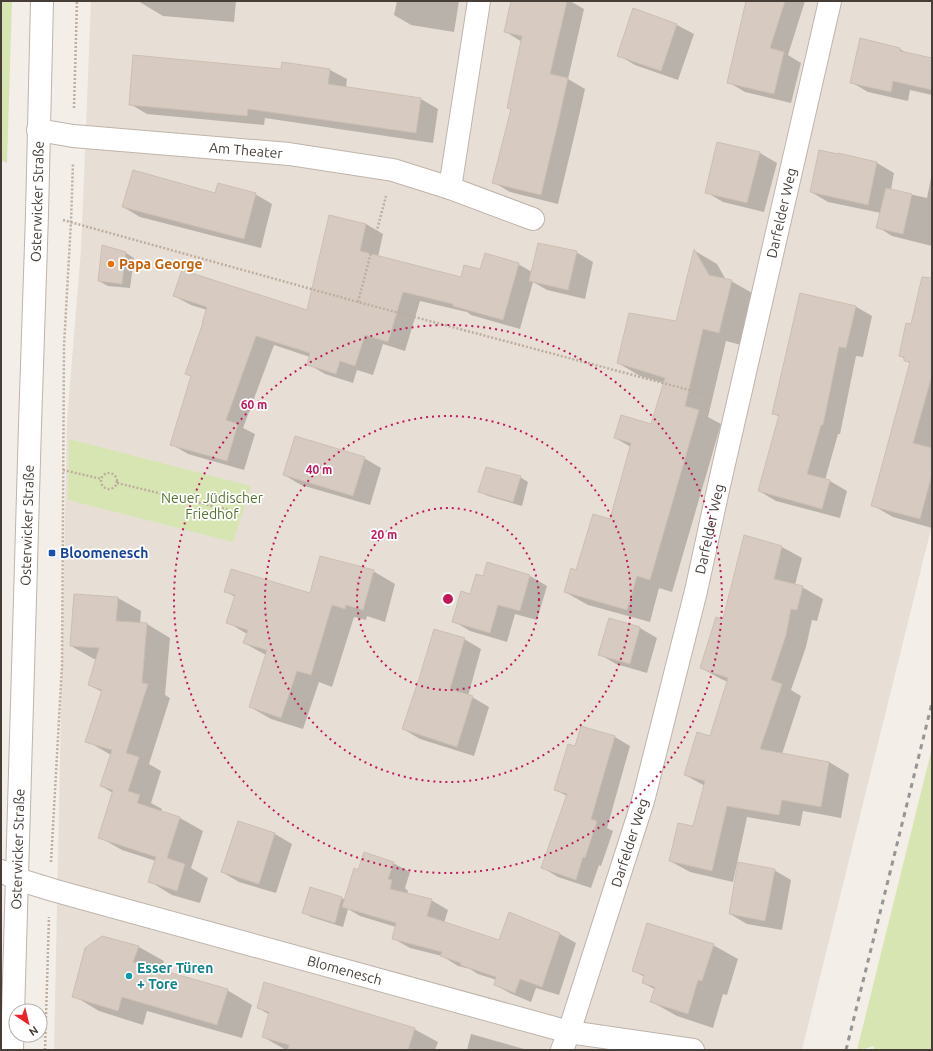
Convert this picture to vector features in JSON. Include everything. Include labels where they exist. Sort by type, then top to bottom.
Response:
[{"type":"street","name":"Osterwicker Straße","points":[[12,1050],[9,875],[37,214],[42,1]]},
{"type":"street","points":[[450,188],[479,1]]},
{"type":"street","name":"Darfelder Weg","points":[[565,1041],[643,801],[696,591],[830,1]]},
{"type":"street","name":"Am Theater","points":[[38,130],[73,136],[288,154],[393,170],[450,188],[533,219]]},
{"type":"street","name":"Blomenesch","points":[[9,875],[49,889],[565,1041],[693,1050]]},
{"type":"path","points":[[45,1050],[49,889],[62,666],[64,346],[71,221],[77,1]]},
{"type":"path","points":[[358,302],[393,170]]},
{"type":"path","points":[[37,214],[71,221],[358,302],[738,403]]},
{"type":"path","points":[[63,470],[102,479]]},
{"type":"path","points":[[107,473],[113,474],[117,478],[117,483],[115,487],[107,489],[102,484],[102,479],[107,473]]},
{"type":"path","points":[[117,483],[229,510]]},
{"type":"shaded area","points":[[91,1],[932,1],[932,525],[802,1050],[54,1050],[67,420],[81,250]]},
{"type":"green space","points":[[1,1],[12,1],[7,163],[1,160]]},
{"type":"green space","name":"Neuer Jüdischer Friedhof","points":[[69,439],[251,486],[233,542],[68,500]]},
{"type":"green space","points":[[932,748],[932,1050],[873,1050],[874,1046],[857,1050]]},
{"type":"building","points":[[511,1],[567,1],[550,74],[568,78],[541,195],[492,183],[511,109],[507,108],[522,36],[504,32]]},
{"type":"building","points":[[746,1],[785,1],[770,48],[784,52],[774,94],[727,83]]},
{"type":"building","points":[[633,8],[677,24],[661,71],[617,56]]},
{"type":"building","points":[[860,38],[900,48],[900,51],[932,58],[932,90],[893,81],[891,92],[850,83]]},
{"type":"building","points":[[133,55],[281,69],[282,62],[330,69],[328,84],[421,98],[416,133],[248,109],[247,116],[129,105]]},
{"type":"building","points":[[717,142],[760,152],[747,203],[705,193]]},
{"type":"building","points":[[819,150],[877,162],[868,205],[810,192]]},
{"type":"building","points":[[133,170],[215,193],[218,183],[256,193],[244,239],[122,207]]},
{"type":"building","points":[[886,188],[912,194],[903,234],[876,228]]},
{"type":"building","points":[[329,215],[366,224],[360,251],[461,277],[464,265],[480,269],[485,253],[519,263],[503,320],[453,306],[453,304],[403,292],[388,342],[365,335],[355,366],[340,361],[336,374],[307,365],[310,353],[256,336],[226,420],[238,424],[227,461],[170,445],[191,376],[185,374],[207,307],[173,296],[182,270],[307,310]]},
{"type":"building","points":[[538,243],[577,251],[568,290],[529,281]]},
{"type":"building","points":[[102,245],[126,252],[122,284],[98,281]]},
{"type":"building","points":[[694,249],[709,275],[732,280],[719,333],[703,329],[685,406],[699,410],[650,580],[637,576],[627,610],[564,592],[571,568],[576,570],[593,514],[610,519],[631,443],[614,438],[621,415],[651,424],[665,378],[617,363],[629,313],[676,321]]},
{"type":"building","points":[[922,277],[932,278],[932,375],[913,443],[932,448],[932,474],[920,519],[871,506],[910,362],[904,361],[904,357],[899,356],[906,323],[911,324]]},
{"type":"building","points":[[800,293],[856,306],[846,348],[839,347],[823,425],[821,425],[807,474],[830,480],[822,509],[758,491],[779,415],[772,414]]},
{"type":"building","points":[[295,436],[365,457],[353,496],[283,475]]},
{"type":"building","points":[[486,467],[521,476],[513,502],[478,492]]},
{"type":"building","points":[[744,535],[782,546],[774,579],[803,586],[797,610],[791,609],[786,635],[771,680],[782,684],[760,749],[829,762],[821,807],[782,800],[779,815],[727,806],[712,871],[669,861],[678,823],[693,826],[705,781],[684,775],[697,732],[710,736],[728,678],[700,668],[716,617],[723,619]]},
{"type":"building","points":[[320,556],[374,570],[363,610],[346,605],[345,609],[332,605],[311,675],[297,671],[281,718],[249,707],[267,650],[243,643],[248,630],[226,623],[235,595],[224,592],[231,569],[310,593]]},
{"type":"building","points":[[487,562],[530,575],[520,611],[498,605],[490,633],[452,622],[461,591],[470,594],[476,574],[483,576]]},
{"type":"building","points":[[74,594],[118,597],[116,621],[147,623],[142,683],[148,684],[126,753],[139,757],[128,791],[140,795],[137,803],[180,817],[167,858],[185,864],[177,891],[148,882],[156,857],[98,838],[113,790],[100,786],[112,750],[85,742],[102,690],[88,685],[99,648],[70,646]]},
{"type":"building","points":[[609,618],[640,627],[630,664],[598,655]]},
{"type":"building","points":[[434,629],[465,638],[450,689],[473,696],[457,747],[402,729]]},
{"type":"building","points":[[581,726],[615,736],[591,819],[597,821],[576,880],[541,868],[567,794],[554,790],[568,744],[575,746]]},
{"type":"building","points":[[238,821],[275,833],[259,884],[221,872]]},
{"type":"building","points":[[364,852],[394,862],[388,879],[392,880],[390,889],[432,899],[427,916],[499,940],[509,912],[560,933],[542,987],[520,979],[515,993],[494,985],[496,977],[460,965],[461,963],[440,956],[442,952],[392,939],[396,923],[342,907],[354,868],[358,870]]},
{"type":"building","points":[[738,862],[775,869],[765,921],[729,914]]},
{"type":"building","points":[[310,887],[342,897],[335,923],[302,913]]},
{"type":"building","points":[[647,923],[714,944],[702,981],[698,980],[688,1014],[650,1002],[655,987],[642,983],[644,975],[632,971]]},
{"type":"building","name":"Esser Türen + Tore","points":[[102,936],[139,946],[133,962],[228,989],[217,1025],[122,997],[118,1011],[72,997],[85,948]]},
{"type":"building","points":[[264,982],[415,1028],[408,1050],[288,1050],[289,1045],[262,1037],[269,1012],[257,1008]]},
{"type":"railway","points":[[846,1050],[932,703]]},
{"type":"place","name":"Papa George","points":[[111,264]]},
{"type":"place","name":"Bloomenesch","points":[[52,553]]},
{"type":"place","name":"Esser Türen + Tore","points":[[129,976]]}]
